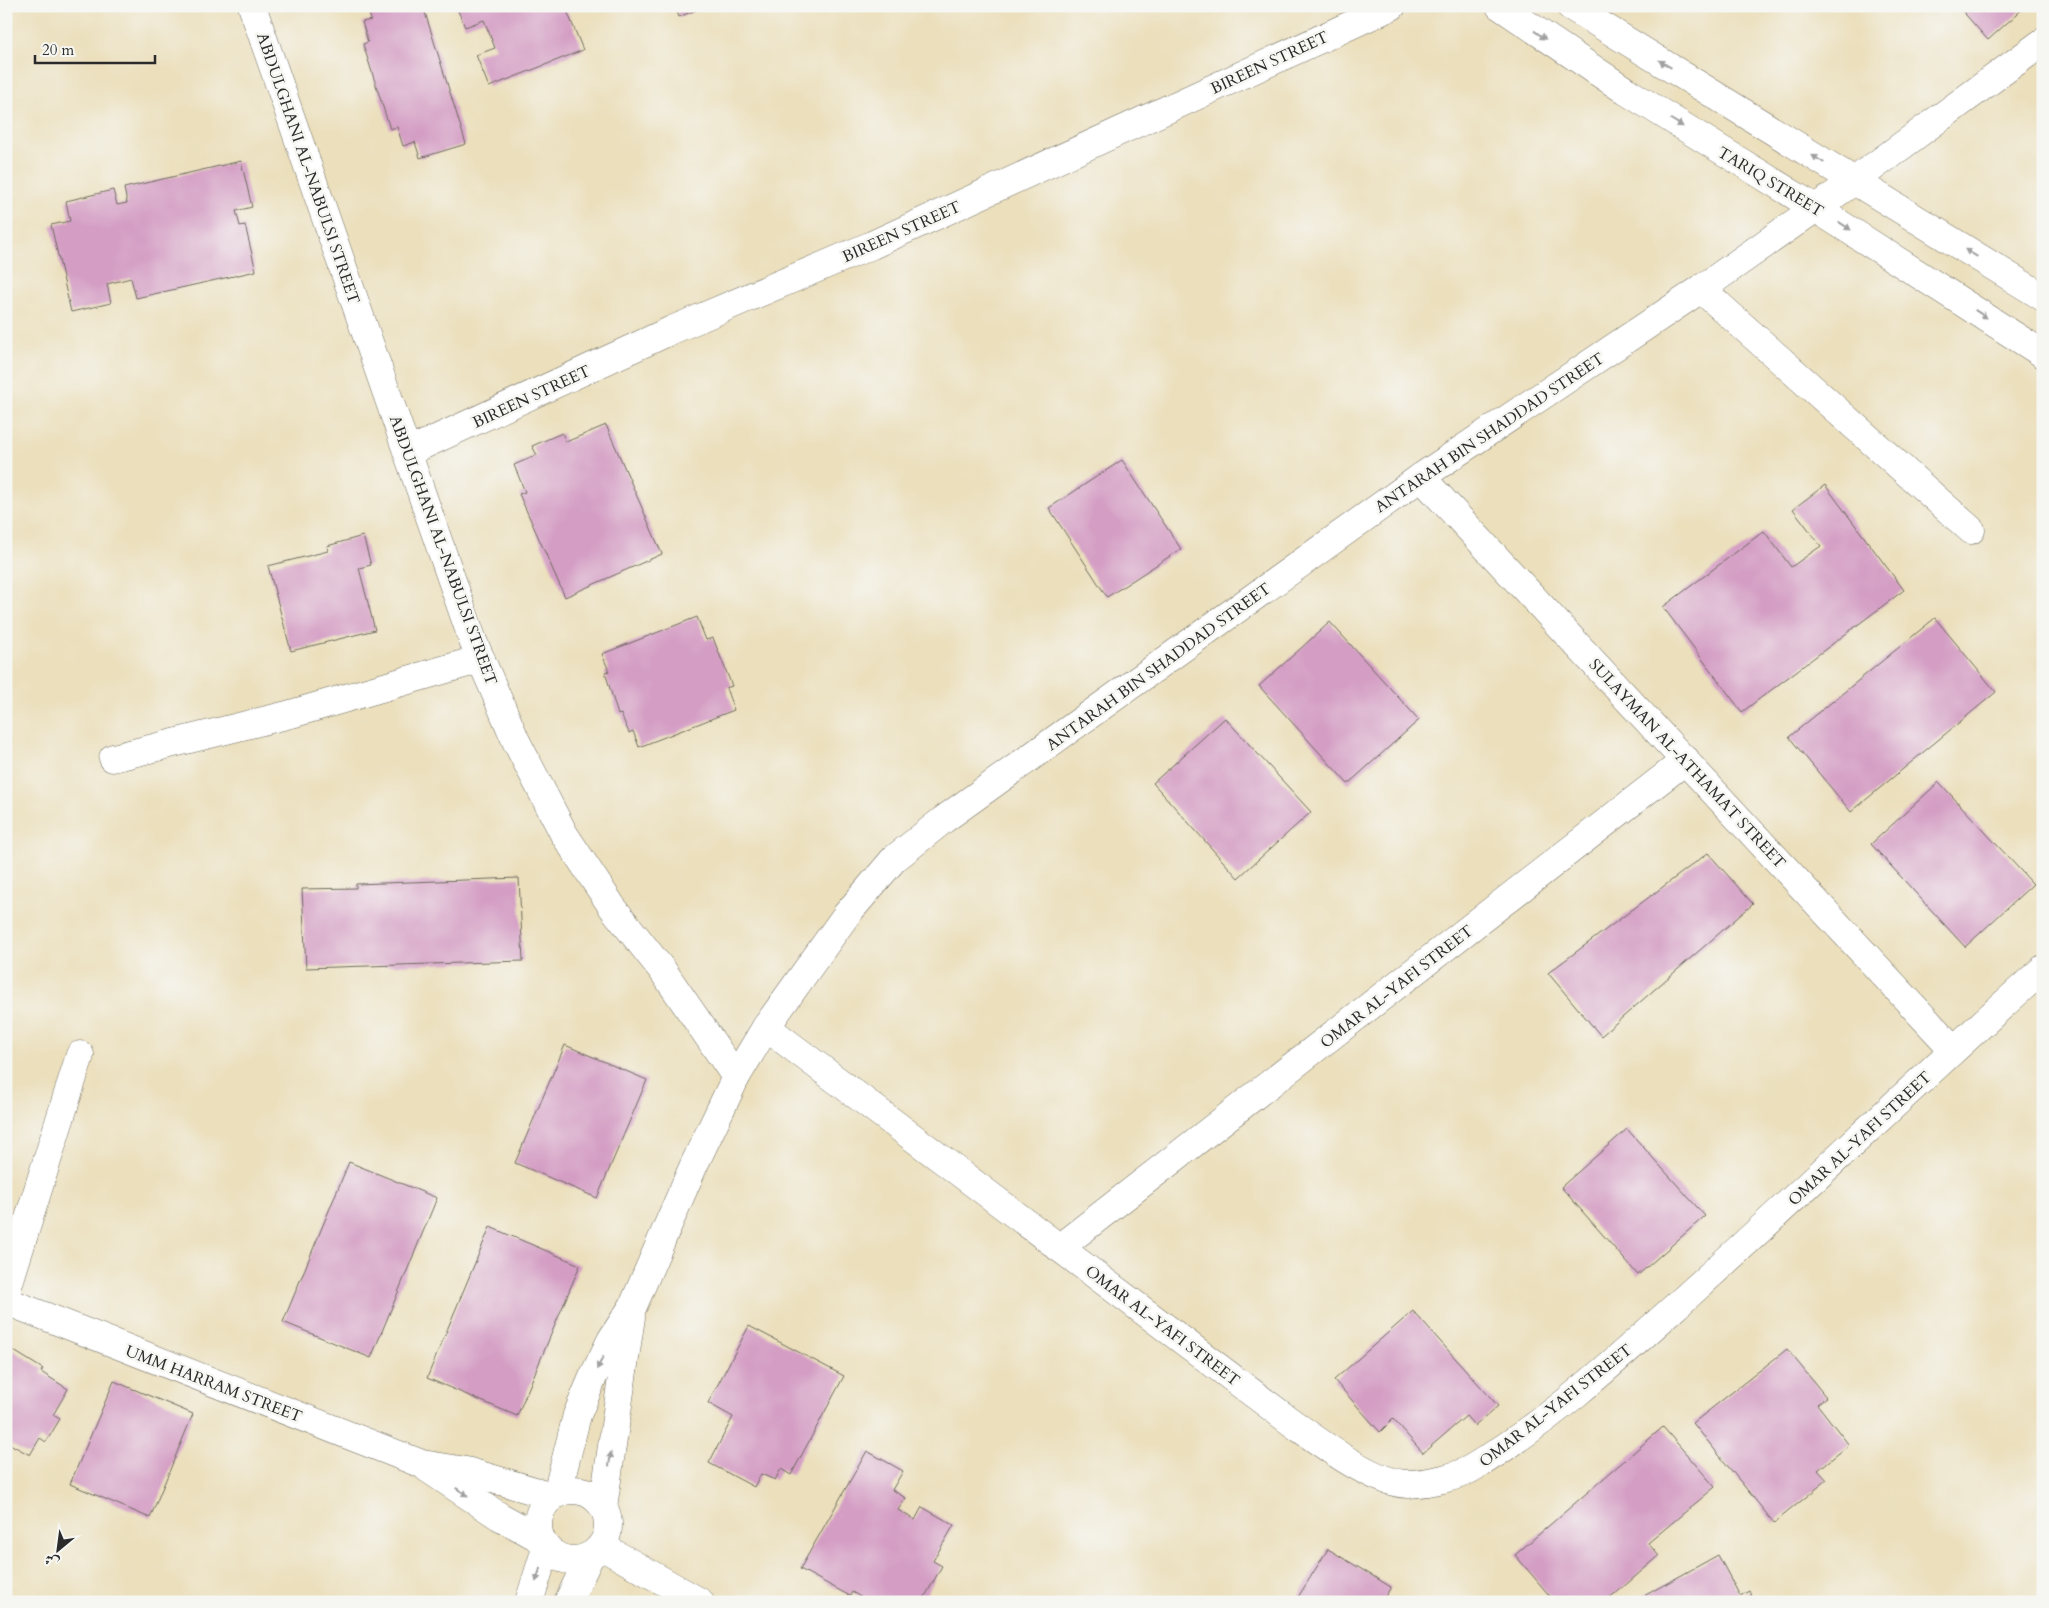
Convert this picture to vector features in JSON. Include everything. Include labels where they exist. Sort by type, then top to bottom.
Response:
[{"type":"street","name":"ABDULGHANI AL-NABULSI STREET","points":[[252,6],[481,659],[516,740],[564,834],[613,908],[663,971],[736,1077]]},
{"type":"street","name":"BIREEN STREET","points":[[408,452],[672,330],[872,245],[1392,6]]},
{"type":"street","name":"TARIQ STREET","points":[[1500,6],[1553,44],[1626,91],[1815,208],[2043,354]]},
{"type":"street","points":[[1570,6],[2043,296]]},
{"type":"street","name":"ANTARAH BIN SHADDAD STREET","points":[[554,1495],[590,1384],[611,1340],[633,1306],[693,1166],[736,1077],[766,1027],[847,914],[894,859],[943,820],[1421,477],[1700,289],[1854,181],[2043,42]]},
{"type":"street","points":[[1700,289],[1970,530]]},
{"type":"street","name":"SULAYMAN AL-ATHAMAT STREET","points":[[1421,477],[1953,1049]]},
{"type":"street","points":[[113,758],[291,714],[481,659]]},
{"type":"street","name":"OMAR AL-YAFI STREET","points":[[1059,1248],[1686,760]]},
{"type":"street","name":"OMAR AL-YAFI STREET","points":[[766,1027],[1291,1422],[1350,1462],[1391,1481],[1406,1484],[1437,1480],[1472,1469],[1605,1370],[1810,1185],[1953,1049],[2043,969]]},
{"type":"street","points":[[6,1292],[80,1055]]},
{"type":"street","name":"UMM HARRAM STREET","points":[[6,1301],[422,1464],[466,1471],[554,1495]]},
{"type":"street","name":"ANTARAH BIN SHADDAD STREET","points":[[604,1507],[633,1306]]},
{"type":"street","name":"UMM HARRAM STREET","points":[[422,1464],[499,1516],[544,1543]]},
{"type":"street","points":[[568,1602],[595,1551],[607,1534],[608,1520],[604,1507],[594,1497],[583,1491],[569,1490],[554,1495],[542,1508],[538,1523],[544,1543],[559,1557],[575,1560],[595,1551]]},
{"type":"street","points":[[529,1602],[544,1543]]},
{"type":"street","points":[[595,1551],[700,1602]]},
{"type":"building","points":[[367,6],[423,6],[466,144],[420,158],[415,142],[403,146],[397,127],[390,129],[363,44],[368,42],[362,22],[371,20]]},
{"type":"building","points":[[456,6],[565,6],[583,50],[489,87],[476,55],[495,48],[484,20],[465,27]]},
{"type":"building","points":[[675,6],[706,6],[679,17]]},
{"type":"building","points":[[1958,6],[2026,6],[1988,40]]},
{"type":"building","points":[[241,161],[252,207],[236,211],[240,226],[245,225],[256,271],[136,298],[131,278],[107,284],[111,303],[71,312],[51,225],[70,221],[66,201],[113,190],[117,205],[127,203],[124,188]]},
{"type":"building","points":[[606,425],[662,554],[565,597],[519,494],[525,492],[514,465],[537,455],[532,446],[562,433],[566,442]]},
{"type":"building","points":[[1122,460],[1181,549],[1107,597],[1049,508]]},
{"type":"building","points":[[1825,485],[1904,590],[1742,712],[1663,607],[1764,531],[1791,567],[1821,546],[1793,509]]},
{"type":"building","points":[[363,536],[371,565],[359,568],[375,630],[291,651],[268,566],[328,551],[327,546]]},
{"type":"building","points":[[697,617],[706,640],[713,638],[732,686],[726,688],[734,710],[639,747],[633,731],[629,733],[621,714],[618,715],[605,672],[609,671],[602,654]]},
{"type":"building","points":[[1935,618],[1996,692],[1851,812],[1789,737]]},
{"type":"building","points":[[1330,622],[1419,720],[1348,784],[1259,686]]},
{"type":"building","points":[[1225,718],[1311,812],[1238,878],[1153,783]]},
{"type":"building","points":[[1939,782],[2033,884],[1965,947],[1871,844]]},
{"type":"building","points":[[1708,853],[1753,904],[1601,1036],[1548,973]]},
{"type":"building","points":[[519,878],[523,961],[306,968],[302,889],[356,888],[356,884]]},
{"type":"building","points":[[565,1045],[647,1080],[597,1198],[515,1163]]},
{"type":"building","points":[[1627,1129],[1705,1216],[1638,1275],[1561,1187]]},
{"type":"building","points":[[349,1162],[437,1198],[371,1358],[283,1322]]},
{"type":"building","points":[[490,1227],[580,1265],[517,1416],[427,1378]]},
{"type":"building","points":[[1413,1311],[1498,1406],[1475,1426],[1466,1416],[1423,1453],[1393,1419],[1380,1432],[1334,1380]]},
{"type":"building","points":[[749,1326],[844,1376],[791,1475],[781,1469],[775,1480],[761,1474],[754,1487],[709,1463],[733,1417],[708,1403]]},
{"type":"building","points":[[6,1346],[43,1369],[41,1372],[68,1389],[53,1415],[60,1419],[46,1442],[40,1438],[30,1455],[6,1442]]},
{"type":"building","points":[[1787,1349],[1826,1397],[1817,1404],[1849,1445],[1818,1470],[1827,1480],[1774,1523],[1693,1423]]},
{"type":"building","points":[[114,1381],[193,1414],[150,1518],[70,1484]]},
{"type":"building","points":[[1663,1427],[1715,1487],[1648,1543],[1659,1556],[1606,1602],[1555,1602],[1515,1555]]},
{"type":"building","points":[[867,1451],[903,1471],[892,1490],[906,1498],[898,1510],[915,1520],[922,1507],[954,1525],[933,1561],[942,1566],[922,1602],[869,1602],[852,1592],[850,1596],[800,1569]]},
{"type":"building","points":[[1328,1549],[1391,1587],[1382,1602],[1295,1602]]},
{"type":"building","points":[[1718,1555],[1740,1596],[1749,1591],[1755,1602],[1633,1602]]}]
